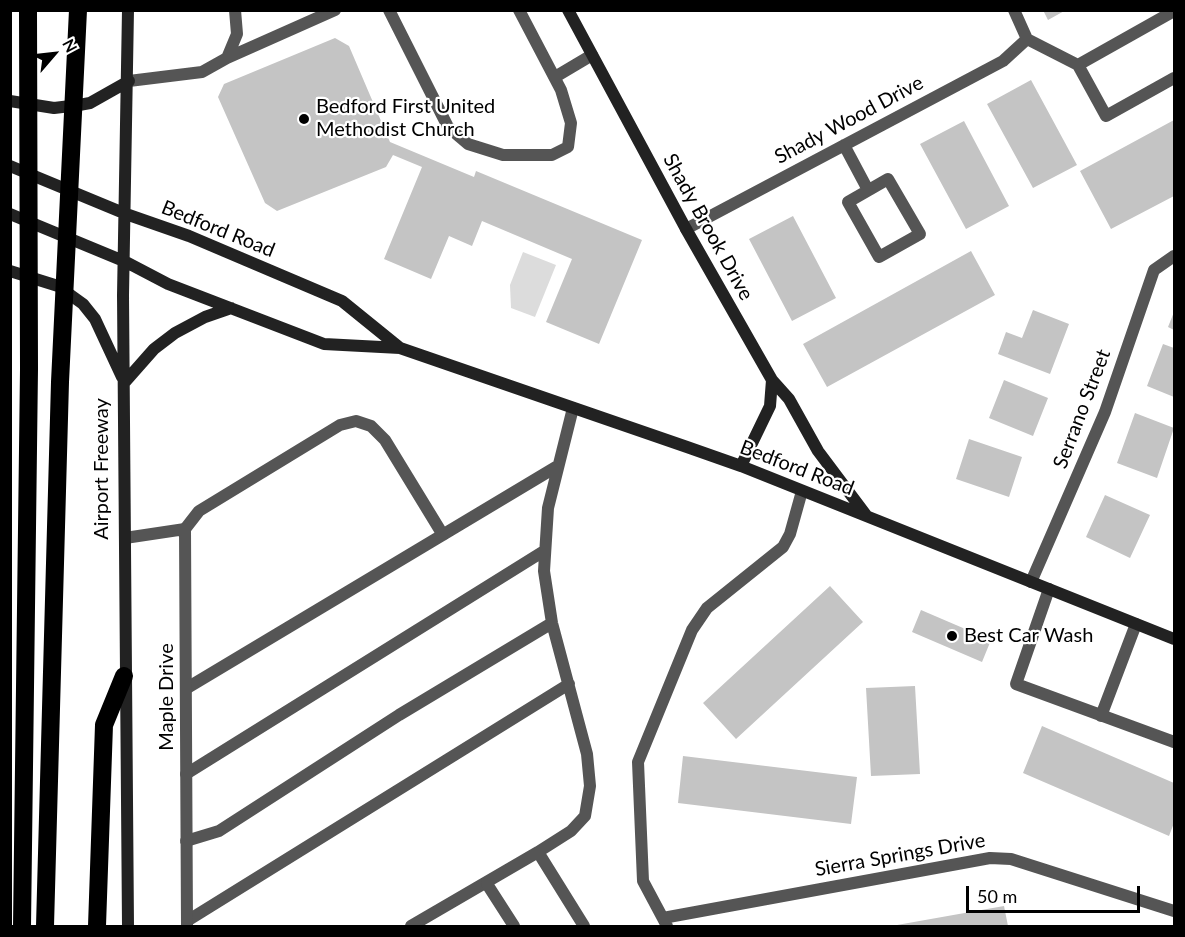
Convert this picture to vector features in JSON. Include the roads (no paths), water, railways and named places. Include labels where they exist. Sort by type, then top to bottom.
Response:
[{"type":"highway","points":[[22,927],[28,369],[28,10]]},
{"type":"highway","points":[[45,927],[60,382],[78,10]]},
{"type":"highway","points":[[97,927],[104,725],[124,676]]},
{"type":"main road","name":"Airport Freeway","points":[[128,10],[124,383],[124,676],[128,927]]},
{"type":"main road","name":"Shady Brook Drive","points":[[568,10],[686,229],[772,380],[789,399],[818,451],[867,516]]},
{"type":"main road","points":[[10,101],[54,108],[79,105],[90,103],[129,81]]},
{"type":"main road","name":"Bedford Road","points":[[10,166],[126,214],[189,236],[342,301],[400,348]]},
{"type":"main road","name":"Bedford Road","points":[[10,214],[126,262],[168,284],[324,344],[400,348],[741,466],[1174,639]]},
{"type":"main road","points":[[10,271],[58,286],[83,304],[96,319],[124,383],[154,349],[175,333],[205,317],[231,308]]},
{"type":"main road","points":[[741,466],[770,406],[772,380]]},
{"type":"street","points":[[226,58],[237,34],[235,10]]},
{"type":"street","points":[[129,81],[202,72],[226,58],[335,10]]},
{"type":"street","points":[[389,10],[448,127],[468,144],[503,155],[552,155],[568,147],[571,123],[555,77],[519,10]]},
{"type":"street","points":[[1014,10],[1027,39],[1078,65],[1106,116],[1174,78]]},
{"type":"street","points":[[1078,65],[1174,11]]},
{"type":"street","name":"Shady Wood Drive","points":[[686,229],[1003,61],[1027,39]]},
{"type":"street","points":[[555,77],[592,55]]},
{"type":"street","points":[[844,145],[868,190]]},
{"type":"street","points":[[888,179],[920,234],[879,257],[848,202],[868,190],[888,179]]},
{"type":"street","name":"Serrano Street","points":[[1031,582],[1105,412],[1154,270],[1174,256]]},
{"type":"street","points":[[411,927],[487,884],[571,831],[585,816],[590,786],[587,754],[552,623],[544,571],[548,508],[556,467],[573,408]]},
{"type":"street","points":[[125,538],[185,529],[199,511],[340,424],[356,421],[371,426],[385,440],[443,535]]},
{"type":"street","points":[[187,688],[556,467]]},
{"type":"street","name":"Sierra Springs Drive","points":[[802,491],[790,534],[783,547],[707,608],[692,630],[638,762],[644,881],[665,922],[990,858],[1011,859],[1174,911]]},
{"type":"street","name":"Maple Drive","points":[[185,529],[187,924]]},
{"type":"street","points":[[186,774],[544,551]]},
{"type":"street","points":[[1049,589],[1016,684],[1174,742]]},
{"type":"street","points":[[186,841],[219,831],[399,715],[552,623]]},
{"type":"street","points":[[1101,716],[1136,624]]},
{"type":"street","points":[[187,924],[569,684]]},
{"type":"street","points":[[538,852],[584,927]]},
{"type":"street","points":[[487,884],[514,927]]},
{"type":"place","name":"Bedford First United Methodist Church","points":[[304,119]]},
{"type":"place","name":"Best Car Wash","points":[[952,636]]}]
